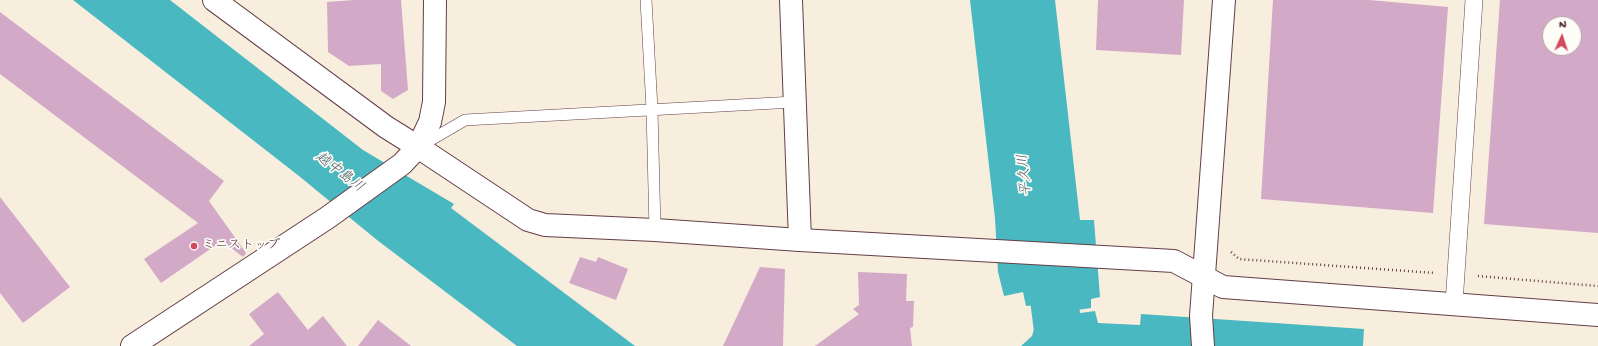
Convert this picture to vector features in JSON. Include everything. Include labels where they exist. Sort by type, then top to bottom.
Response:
[{"type":"street","points":[[214,0],[386,128],[418,147],[528,220],[546,225],[655,230],[800,240],[1174,261],[1223,287],[1598,315]]},
{"type":"street","points":[[132,346],[327,218],[402,164],[418,147],[430,122],[434,102],[435,0]]},
{"type":"street","points":[[790,0],[800,240]]},
{"type":"street","points":[[1203,346],[1201,322],[1203,276],[1224,0]]},
{"type":"street","points":[[1454,304],[1474,0]]},
{"type":"lane","points":[[646,0],[652,109],[655,230]]},
{"type":"lane","points":[[418,147],[465,120],[794,102]]},
{"type":"path","points":[[1230,248],[1231,253],[1240,259],[1598,286]]},
{"type":"water","name":"越中島川","points":[[73,0],[170,0],[363,150],[454,204],[451,208],[635,346],[517,346],[377,240],[299,176]]},
{"type":"water","points":[[970,0],[1055,0],[1080,220],[1094,220],[1100,297],[1091,299],[1091,308],[1037,316],[1035,305],[1026,306],[1023,292],[1004,296],[998,272],[995,218]]},
{"type":"water","points":[[1095,311],[1098,323],[1140,325],[1141,314],[1364,329],[1363,346],[1021,346],[1032,336],[1037,319]]},
{"type":"building","points":[[354,0],[401,0],[408,90],[393,99],[381,91],[381,64],[349,66],[328,52],[327,2]]},
{"type":"building","points":[[1098,0],[1184,0],[1181,55],[1096,50]]},
{"type":"building","points":[[1273,0],[1369,0],[1448,7],[1433,213],[1261,199]]},
{"type":"building","points":[[1500,0],[1598,0],[1598,233],[1484,224]]},
{"type":"building","points":[[0,12],[224,181],[209,201],[246,253],[243,257],[222,241],[161,283],[144,259],[198,223],[0,74]]},
{"type":"building","points":[[0,197],[70,287],[23,323],[0,293]]},
{"type":"building","points":[[580,257],[596,262],[598,257],[628,269],[616,300],[569,283]]},
{"type":"building","points":[[760,267],[785,269],[783,346],[723,346]]},
{"type":"building","points":[[858,272],[907,274],[906,301],[914,301],[913,327],[910,328],[912,346],[815,346],[859,314],[853,309],[859,305]]},
{"type":"building","points":[[278,292],[308,330],[323,316],[347,346],[249,346],[264,334],[249,314]]},
{"type":"building","points":[[378,320],[411,346],[358,346]]},
{"type":"waterway","name":"平久川","points":[[1041,248],[1052,283],[1060,346]]},
{"type":"place","name":"ミニストップ","points":[[194,246]]}]
